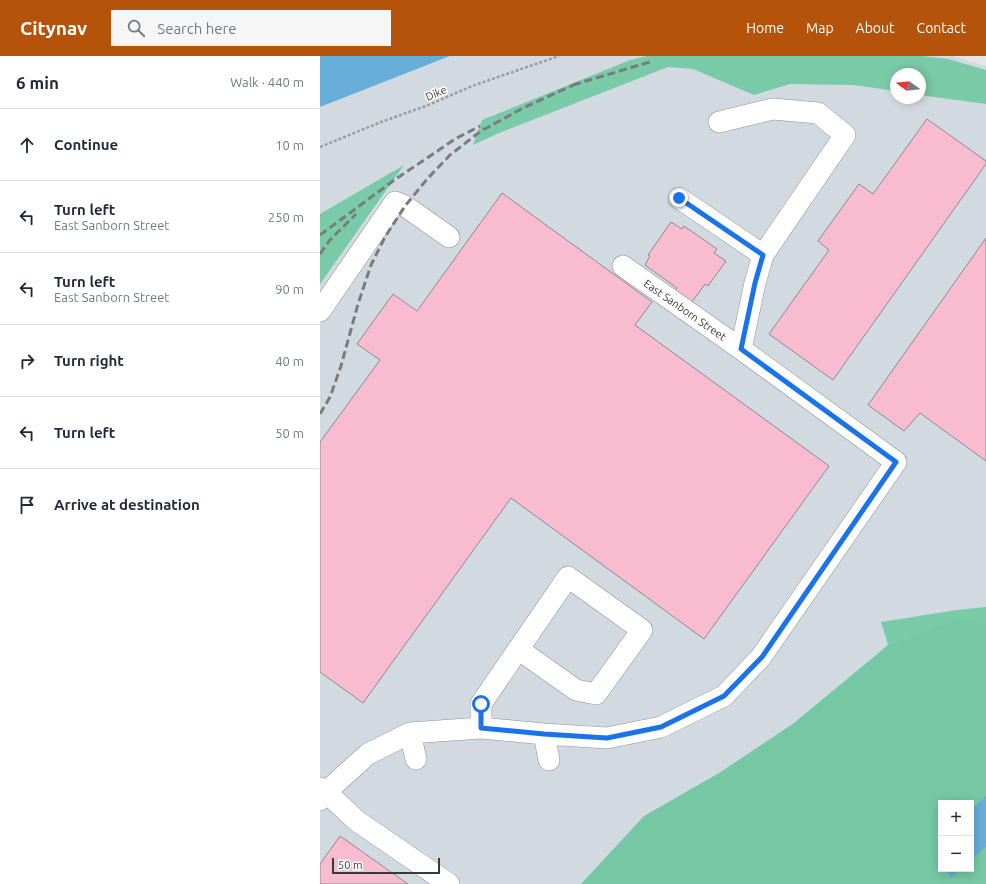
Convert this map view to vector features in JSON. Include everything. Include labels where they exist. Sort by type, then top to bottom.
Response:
[{"type":"street","points":[[719,122],[774,109],[818,113],[845,136],[763,255],[755,283],[741,349]]},
{"type":"street","points":[[679,198],[763,255]]},
{"type":"street","points":[[320,311],[395,202],[405,206],[449,237]]},
{"type":"street","name":"East Sanborn Street","points":[[322,793],[368,754],[410,733],[481,728],[607,738],[661,727],[724,696],[762,657],[896,462],[741,349],[623,266]]},
{"type":"street","points":[[481,728],[481,704],[518,649],[568,578],[642,630],[596,694],[576,690],[518,649]]},
{"type":"street","points":[[410,733],[416,759]]},
{"type":"street","points":[[544,734],[548,760]]},
{"type":"street","points":[[322,793],[357,821],[449,884]]},
{"type":"path","name":"Dike","points":[[320,147],[381,122],[426,106],[472,86],[560,56]]},
{"type":"shaded area","points":[[450,56],[953,56],[986,66],[986,884],[320,884],[320,107]]},
{"type":"green space","points":[[647,56],[922,56],[948,59],[986,70],[986,104],[926,96],[926,68],[890,68],[890,90],[853,85],[790,84],[754,95],[693,69],[668,67],[499,133],[473,145],[482,120],[630,60]]},
{"type":"green space","points":[[404,165],[320,284],[320,214]]},
{"type":"green space","points":[[986,607],[986,627],[951,621],[888,645],[881,622],[957,610]]},
{"type":"green space","points":[[955,619],[986,625],[986,884],[581,884],[644,816],[719,773],[794,723],[888,645]]},
{"type":"water","points":[[320,56],[450,56],[320,107]]},
{"type":"water","points":[[986,796],[986,847],[974,857],[974,836],[974,807]]},
{"type":"water","points":[[948,872],[958,872],[951,878]]},
{"type":"building","points":[[927,119],[986,161],[986,164],[833,380],[769,334],[829,250],[818,241],[859,184],[873,194]]},
{"type":"building","points":[[502,193],[652,302],[635,325],[829,466],[704,639],[511,498],[363,703],[320,672],[320,442],[380,360],[357,344],[393,294],[417,311]]},
{"type":"building","points":[[671,222],[682,229],[684,226],[717,249],[714,253],[726,261],[708,286],[705,284],[692,302],[675,290],[677,288],[645,265],[650,256],[648,255]]},
{"type":"building","points":[[986,238],[986,461],[920,413],[904,431],[868,405]]},
{"type":"building","points":[[340,836],[408,884],[320,884],[320,864]]},
{"type":"railway","points":[[573,85],[653,61]]},
{"type":"railway","points":[[320,414],[330,397],[341,366],[358,304],[371,265],[385,237],[405,206],[428,178],[450,155],[481,131],[525,107],[578,83]]},
{"type":"railway","points":[[320,235],[393,181],[455,139],[480,126]]},
{"type":"railway","points":[[320,254],[330,240],[356,214]]},
{"type":"route","points":[[481,704],[481,728],[607,738],[661,727],[724,696],[762,657],[896,462],[741,349],[755,283],[763,255],[679,198]]}]
